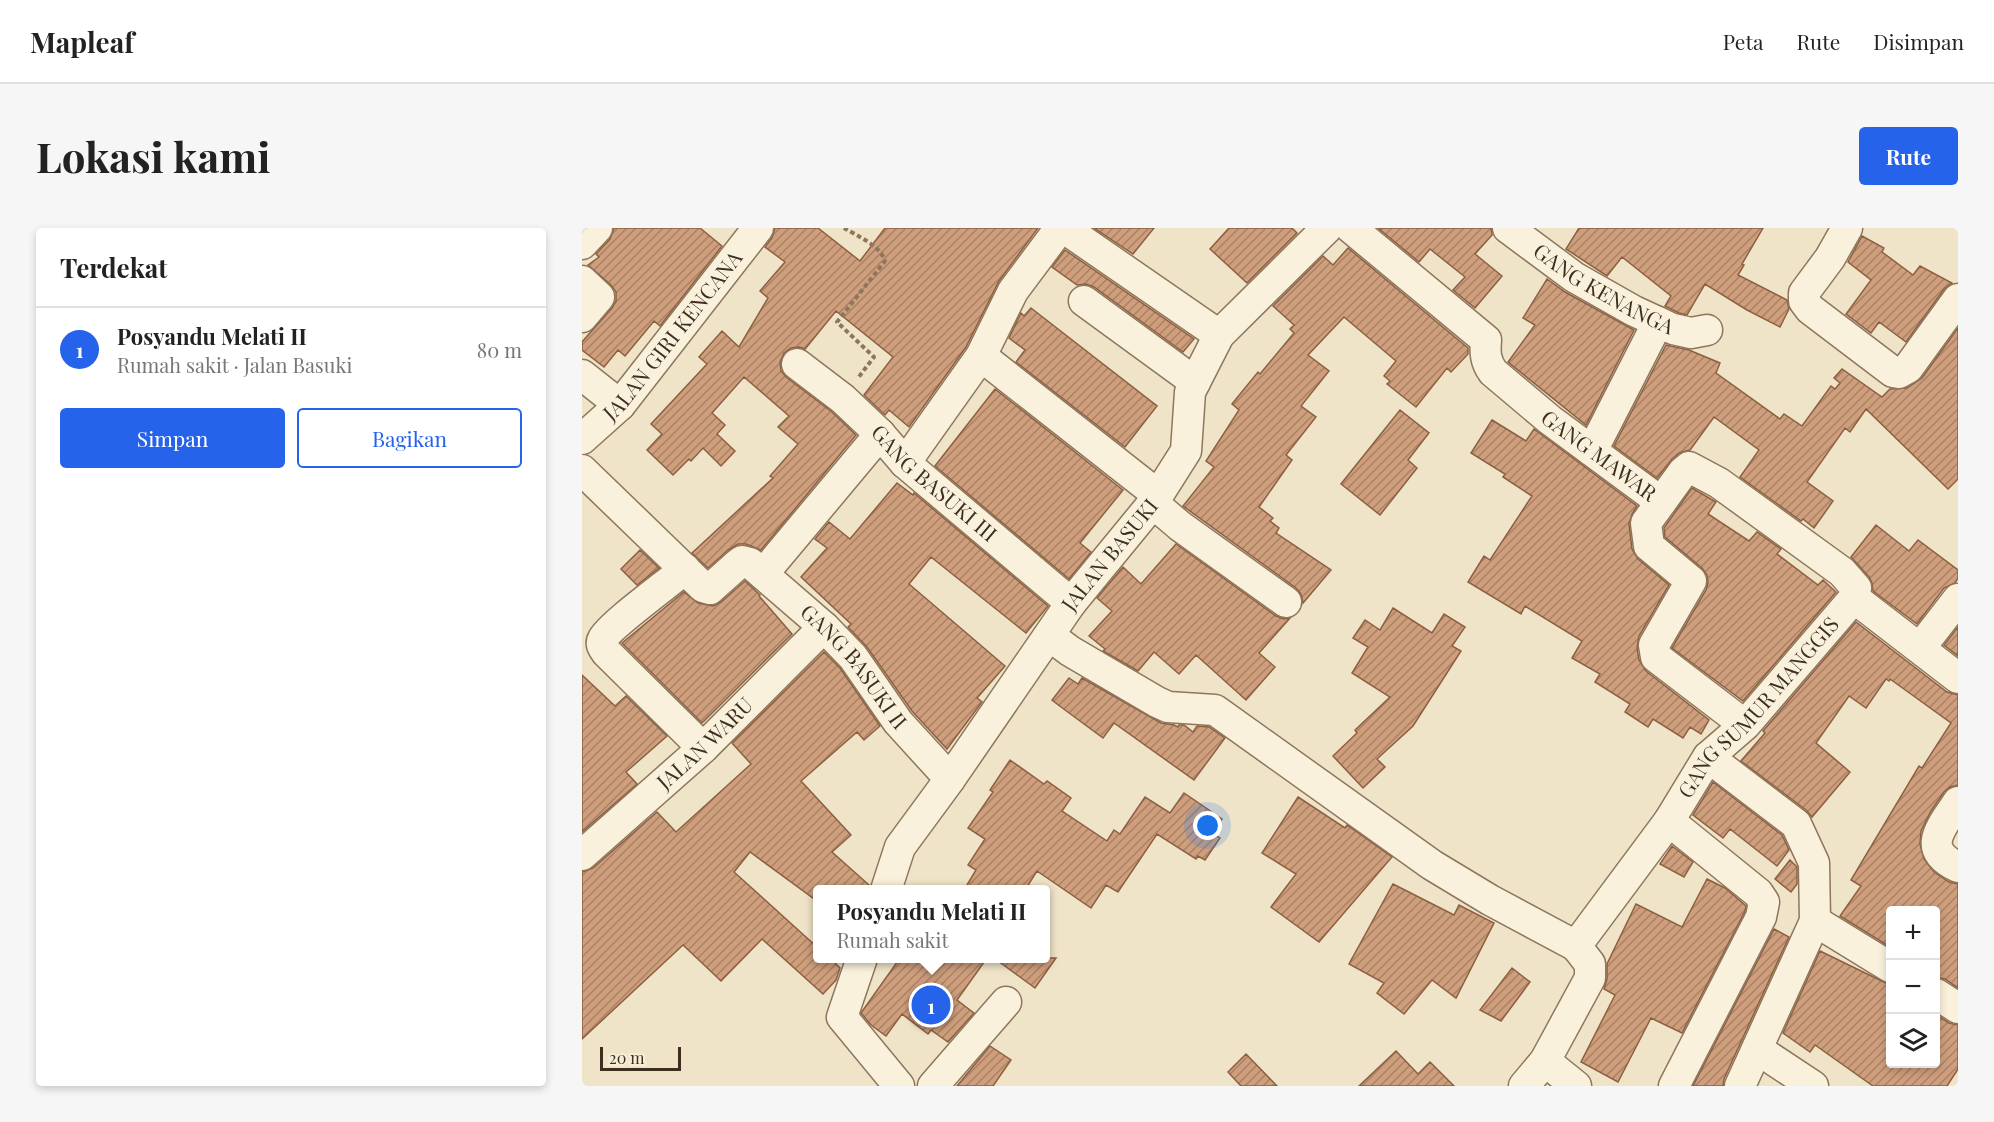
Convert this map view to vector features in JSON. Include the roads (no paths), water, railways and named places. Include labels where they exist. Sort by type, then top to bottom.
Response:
[{"type":"street","points":[[582,244],[597,228]]},
{"type":"street","name":"JALAN GIRI KENCANA","points":[[582,440],[620,405],[758,228]]},
{"type":"street","points":[[905,463],[981,356],[1013,291],[1062,228],[1219,335]]},
{"type":"street","name":"GANG MAWAR","points":[[1351,228],[1486,340],[1487,364],[1493,372],[1550,420],[1661,502],[1646,522],[1649,546],[1691,581],[1654,645],[1656,657],[1745,725]]},
{"type":"street","name":"GANG KENANGA","points":[[1508,228],[1574,277],[1634,311],[1673,329],[1691,333],[1707,330]]},
{"type":"street","points":[[1847,228],[1830,258],[1804,293],[1804,301],[1810,309],[1893,372],[1899,373],[1908,368],[1958,299]]},
{"type":"street","name":"JALAN BASUKI","points":[[888,885],[900,847],[950,779],[1071,603],[1156,499],[1186,451],[1190,392],[1219,335],[1313,232]]},
{"type":"street","points":[[582,281],[600,297],[582,317]]},
{"type":"street","points":[[1084,301],[1195,382]]},
{"type":"street","points":[[1592,451],[1658,322]]},
{"type":"street","points":[[981,356],[1156,499],[1180,526],[1286,602]]},
{"type":"street","name":"GANG BASUKI III","points":[[797,364],[843,399],[880,434],[905,463],[1071,603]]},
{"type":"street","points":[[582,375],[620,405]]},
{"type":"street","points":[[582,470],[703,587],[710,589],[742,561],[756,568],[880,434]]},
{"type":"street","points":[[1661,502],[1689,467],[1699,471],[1842,572],[1856,588],[1854,598],[1958,678]]},
{"type":"street","name":"GANG BASUKI II","points":[[756,568],[824,627],[853,657],[898,722],[950,779]]},
{"type":"street","points":[[685,569],[618,624],[603,639],[602,646],[703,748]]},
{"type":"street","name":"GANG SUMUR MANGGIS","points":[[1576,946],[1669,821],[1708,757],[1745,725],[1854,598]]},
{"type":"street","points":[[1920,648],[1958,599]]},
{"type":"street","name":"JALAN WARU","points":[[582,855],[703,748],[824,627]]},
{"type":"street","points":[[1050,636],[1070,651],[1157,702],[1168,706],[1215,710],[1432,865],[1490,900],[1576,946],[1590,964],[1590,978],[1545,1061],[1524,1086]]},
{"type":"street","points":[[1708,757],[1796,824],[1814,863],[1815,921],[1740,1086]]},
{"type":"street","points":[[1958,802],[1940,829],[1935,844],[1939,854],[1958,867]]},
{"type":"street","points":[[1669,821],[1758,893],[1764,902],[1761,917],[1674,1086]]},
{"type":"street","points":[[1815,921],[1886,965]]},
{"type":"street","points":[[860,963],[842,1017],[899,1086]]},
{"type":"street","points":[[1940,997],[1958,1008]]},
{"type":"street","points":[[933,1086],[1006,1002]]},
{"type":"street","points":[[1757,1049],[1813,1086]]},
{"type":"street","points":[[1545,1061],[1576,1086]]},
{"type":"place","name":"Posyandu Melati II","points":[[931,1005]]}]
